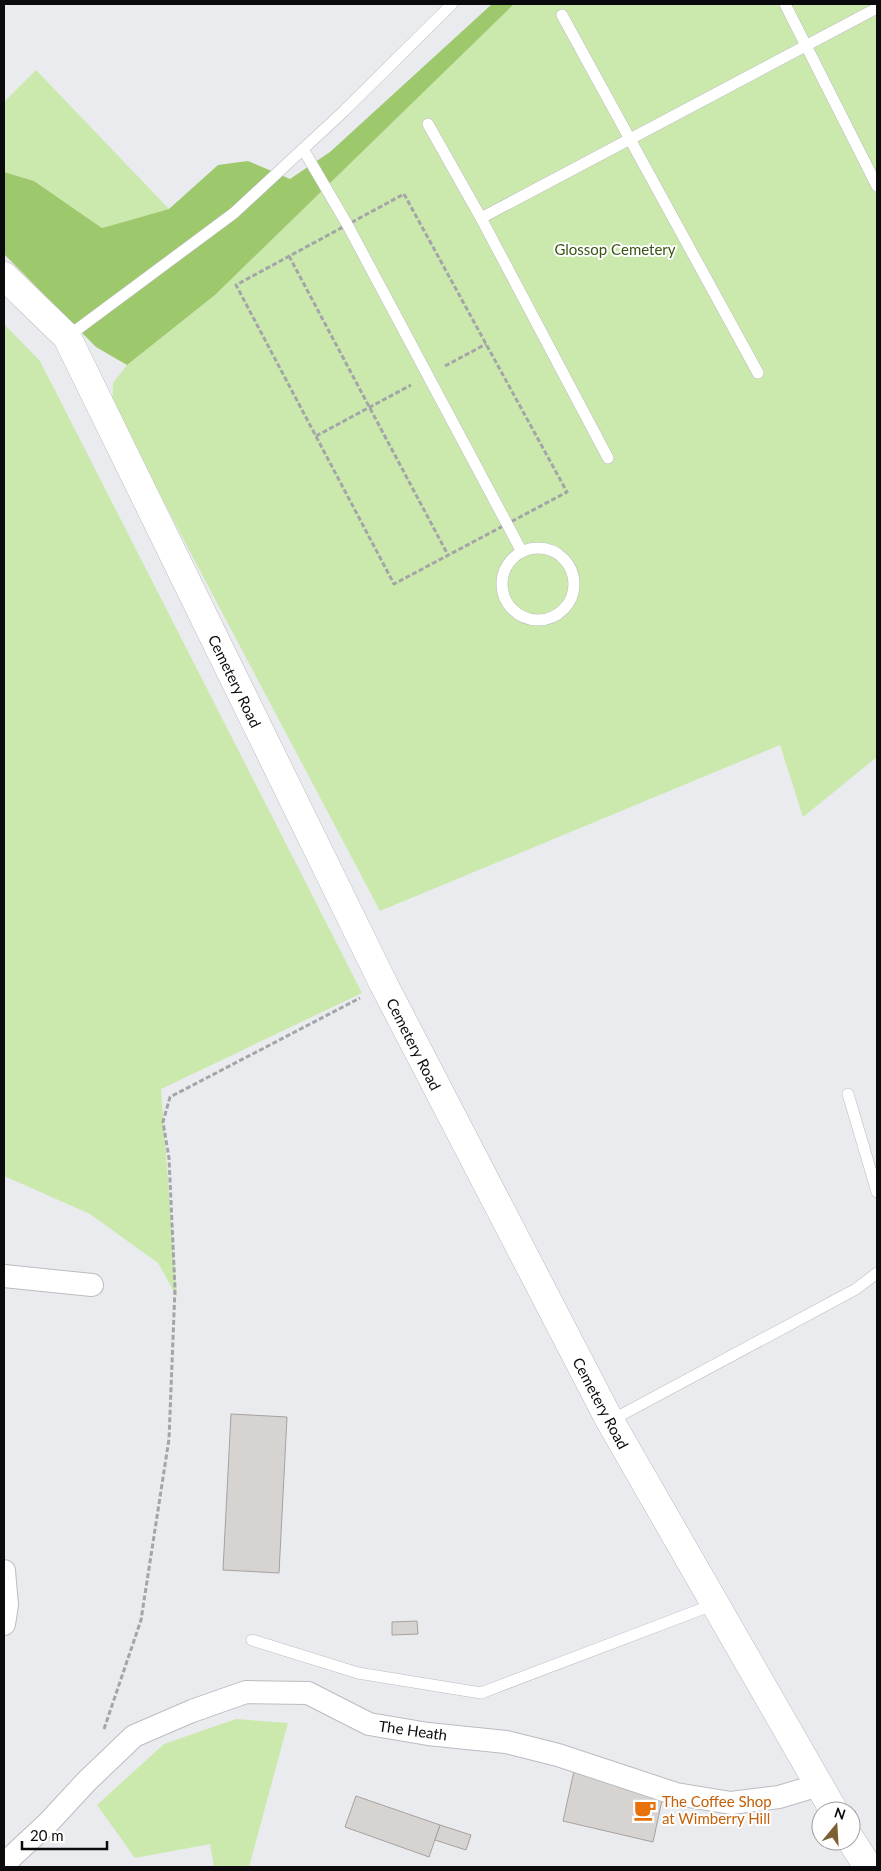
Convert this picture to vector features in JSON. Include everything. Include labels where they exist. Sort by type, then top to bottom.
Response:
[{"type":"street","name":"Cemetery Road","points":[[4,276],[66,337],[384,985],[610,1421],[828,1801]]},
{"type":"street","points":[[4,1276],[92,1285]]},
{"type":"street","points":[[4,1571],[7,1605],[4,1624]]},
{"type":"street","name":"The Heath","points":[[4,1864],[49,1822],[86,1782],[134,1736],[192,1711],[246,1692],[308,1692],[369,1724],[428,1734],[506,1742],[558,1756],[676,1794],[731,1804],[779,1797],[819,1785]]},
{"type":"lane","points":[[66,337],[234,213],[344,111],[452,4]]},
{"type":"lane","points":[[785,4],[877,186]]},
{"type":"lane","points":[[481,218],[877,8]]},
{"type":"lane","points":[[562,15],[758,373]]},
{"type":"lane","points":[[428,124],[481,218],[608,458]]},
{"type":"lane","points":[[303,149],[347,224],[522,552]]},
{"type":"lane","points":[[532,548],[542,548],[564,559],[570,569],[573,589],[570,600],[556,615],[541,620],[528,618],[519,614],[505,599],[502,579],[506,566],[522,552],[532,548]]},
{"type":"lane","points":[[848,1094],[877,1192]]},
{"type":"lane","points":[[610,1421],[856,1289],[877,1273]]},
{"type":"lane","points":[[252,1640],[358,1673],[481,1693],[715,1604]]},
{"type":"path","points":[[404,194],[567,492],[394,584],[236,286],[289,256],[404,194]]},
{"type":"path","points":[[289,256],[448,555]]},
{"type":"path","points":[[316,436],[486,344]]},
{"type":"path","points":[[101,1736],[141,1620],[168,1439],[175,1288],[169,1158],[163,1122],[170,1097],[384,985]]},
{"type":"green space","points":[[492,4],[514,4],[215,295],[127,365],[96,347],[4,254],[4,172],[34,181],[102,228],[169,209],[218,165],[248,161],[290,179],[330,152]]},
{"type":"green space","name":"Glossop Cemetery","points":[[514,4],[877,4],[877,757],[803,817],[780,745],[380,911],[112,404],[113,383],[127,365],[215,295]]},
{"type":"green space","points":[[36,70],[169,209],[102,228],[34,181],[4,172],[4,102]]},
{"type":"green space","points":[[4,324],[40,361],[362,993],[161,1089],[177,1297],[158,1263],[90,1214],[4,1176]]},
{"type":"green space","points":[[236,1719],[288,1723],[249,1867],[214,1867],[210,1844],[135,1858],[97,1805],[164,1744]]},
{"type":"building","points":[[231,1414],[287,1417],[279,1573],[223,1570]]},
{"type":"building","points":[[417,1621],[418,1634],[392,1635],[392,1622]]},
{"type":"building","points":[[574,1771],[664,1791],[653,1842],[563,1821]]},
{"type":"building","points":[[356,1796],[440,1825],[429,1857],[345,1827]]},
{"type":"building","points":[[440,1825],[471,1835],[466,1850],[435,1840]]},
{"type":"place","name":"The Coffee Shop at Wimberry Hill","points":[[645,1810]]}]
